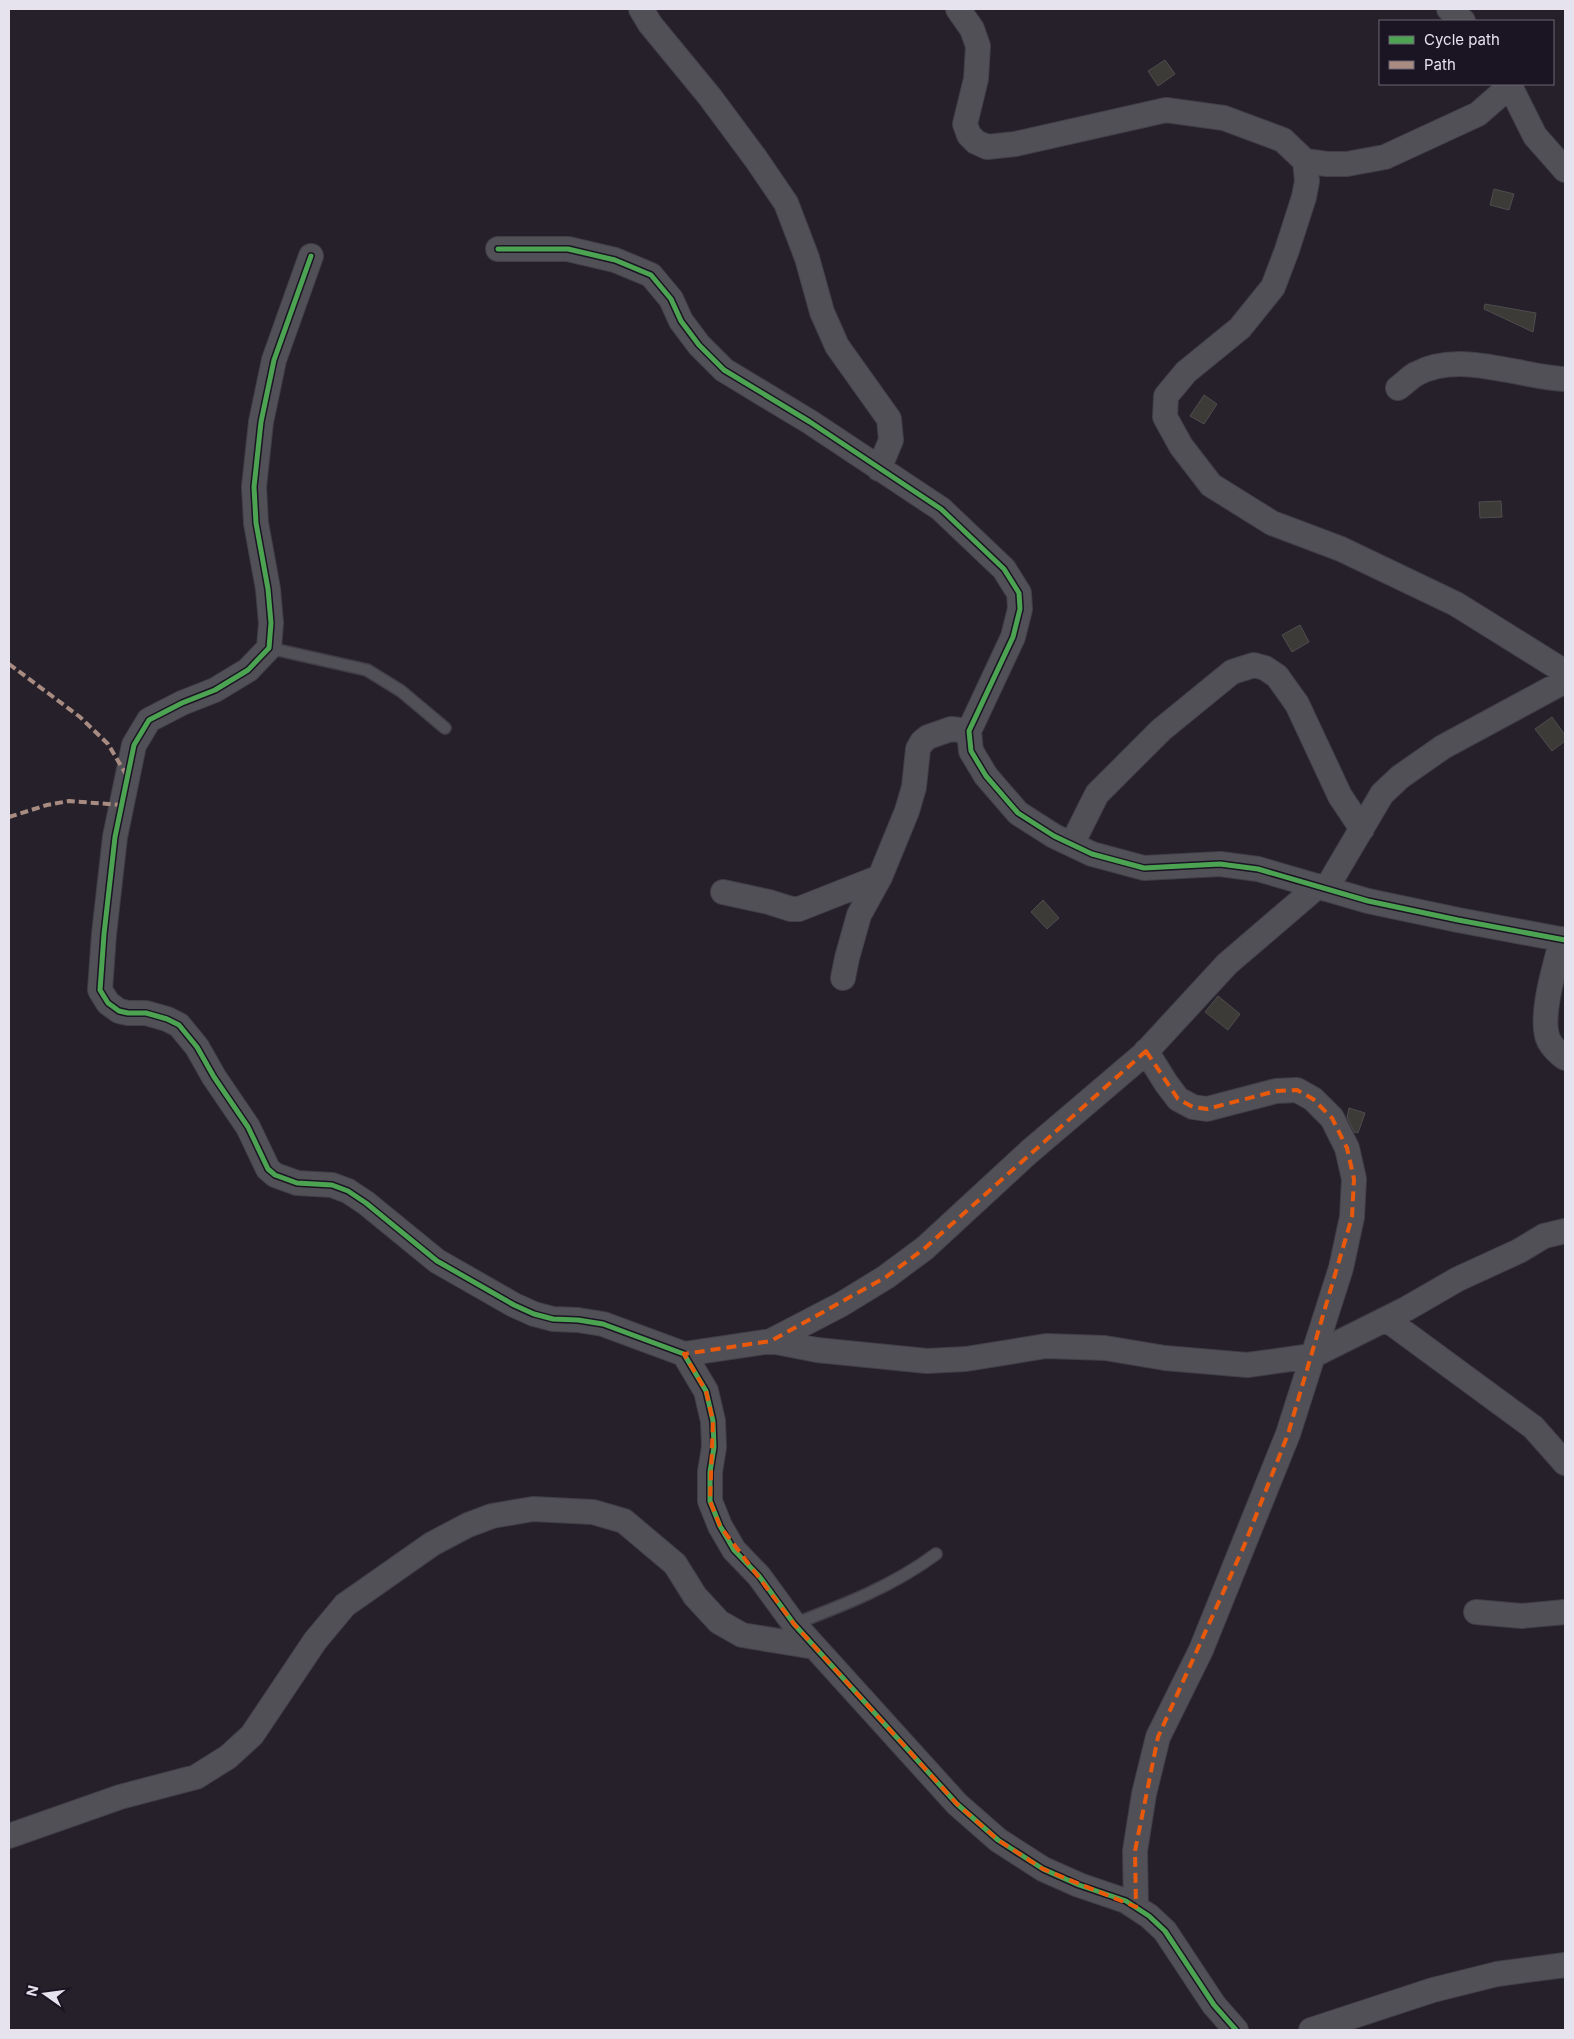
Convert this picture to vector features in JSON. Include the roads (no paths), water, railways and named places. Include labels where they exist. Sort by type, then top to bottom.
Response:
[{"type":"street","points":[[641,9],[650,24],[727,121],[786,203],[807,258],[822,312],[837,346],[890,418],[892,440],[879,469]]},
{"type":"street","points":[[958,9],[972,29],[978,46],[976,79],[965,124],[968,135],[976,142],[987,147],[1015,144],[1166,110],[1224,118],[1283,140],[1305,161],[1347,164],[1385,157],[1478,114],[1509,85],[1534,136],[1565,170]]},
{"type":"street","points":[[1449,9],[1462,20]]},
{"type":"street","points":[[1305,161],[1307,181],[1304,197],[1287,250],[1272,287],[1240,328],[1186,372],[1166,396],[1165,417],[1181,446],[1211,486],[1272,523],[1341,549],[1456,604],[1565,672]]},
{"type":"street","points":[[498,249],[568,249],[615,260],[651,275],[671,299],[681,321],[699,345],[724,370],[810,422],[941,509],[1004,569],[1019,593],[1020,608],[1012,637],[969,731],[971,751],[986,776],[1018,813],[1054,836],[1092,854],[1144,868],[1220,864],[1258,869],[1368,901],[1563,940],[1550,988],[1546,1026],[1548,1039],[1556,1051],[1565,1058]]},
{"type":"street","points":[[312,256],[274,360],[261,422],[254,487],[256,524],[268,589],[271,623],[269,648],[248,670],[215,690],[182,703],[149,720],[134,745],[114,837],[100,990],[108,1003],[119,1011],[146,1013],[167,1019],[179,1026],[197,1047],[214,1077],[248,1127],[268,1169],[275,1175],[297,1183],[332,1186],[348,1191],[366,1203],[404,1236],[437,1261],[514,1305],[534,1314],[553,1319],[578,1320],[602,1324],[684,1354],[770,1341],[842,1304],[886,1277],[925,1248],[1029,1152],[1146,1051],[1227,964],[1322,888],[1362,829],[1382,794],[1400,777],[1443,747],[1565,681]]},
{"type":"street","points":[[1398,388],[1416,374],[1442,366],[1470,364],[1545,378],[1565,379]]},
{"type":"street","points":[[1072,844],[1097,794],[1161,730],[1232,672],[1254,665],[1265,668],[1277,676],[1297,704],[1340,796],[1362,829]]},
{"type":"street","points":[[844,978],[847,958],[860,915],[880,877],[904,819],[914,787],[918,749],[928,737],[951,729],[969,731]]},
{"type":"street","points":[[723,892],[791,909],[799,909],[880,877]]},
{"type":"street","points":[[1136,1907],[1135,1851],[1144,1794],[1158,1738],[1201,1650],[1288,1434],[1341,1268],[1352,1217],[1354,1179],[1347,1148],[1332,1118],[1313,1099],[1297,1090],[1276,1091],[1207,1110],[1193,1107],[1178,1099],[1146,1051]]},
{"type":"street","points":[[770,1341],[816,1350],[927,1361],[966,1359],[1046,1346],[1105,1348],[1165,1358],[1247,1364],[1312,1356],[1386,1319],[1458,1279],[1519,1251],[1544,1236],[1565,1231]]},
{"type":"street","points":[[1386,1319],[1533,1428],[1565,1463]]},
{"type":"street","points":[[684,1354],[706,1391],[713,1422],[714,1447],[710,1472],[710,1501],[720,1526],[734,1550],[759,1576],[794,1624],[957,1804],[998,1840],[1043,1869],[1080,1885],[1126,1901],[1166,1931],[1214,2005],[1236,2030]]},
{"type":"street","points":[[9,1836],[120,1797],[196,1777],[228,1757],[252,1735],[315,1641],[345,1605],[432,1544],[468,1525],[492,1516],[533,1509],[593,1512],[624,1522],[675,1564],[695,1596],[719,1622],[742,1636],[815,1647]]},
{"type":"street","points":[[1476,1612],[1522,1616],[1565,1612]]},
{"type":"street","points":[[1311,2030],[1433,1990],[1497,1974],[1565,1965]]},
{"type":"lane","points":[[269,648],[367,670],[401,691],[445,728]]},
{"type":"lane","points":[[794,1624],[880,1589],[911,1572],[936,1554]]}]
